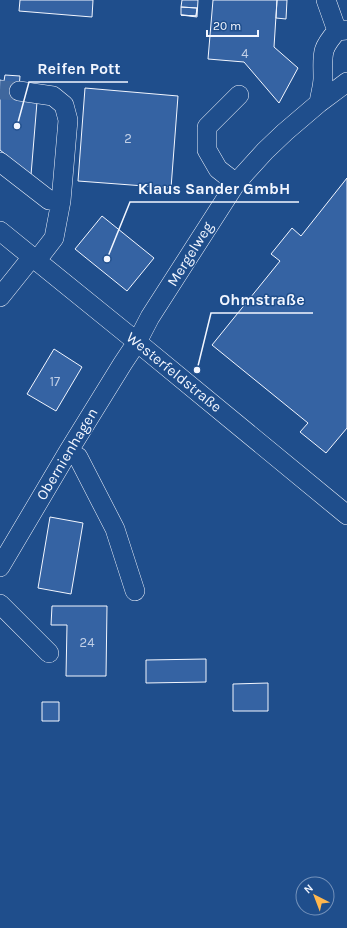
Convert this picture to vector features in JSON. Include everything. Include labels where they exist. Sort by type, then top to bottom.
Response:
[{"type":"street","points":[[318,103],[323,80],[322,56],[328,40],[342,30],[326,0]]},
{"type":"street","name":"Mergelweg","points":[[137,342],[150,318],[236,183],[265,151],[318,103],[347,82]]},
{"type":"street","points":[[0,297],[34,258],[54,238],[61,201],[68,120],[64,105],[53,96],[19,91]]},
{"type":"street","points":[[236,183],[218,169],[208,150],[207,127],[239,95]]},
{"type":"street","points":[[0,162],[49,200],[61,201]]},
{"type":"street","name":"Westerfeldstraße","points":[[0,231],[347,515]]},
{"type":"street","name":"Obernienhagen","points":[[0,567],[122,363],[137,342]]},
{"type":"street","points":[[68,452],[78,457],[115,529],[135,591]]},
{"type":"street","points":[[0,604],[49,653]]},
{"type":"building","points":[[20,0],[93,0],[92,17],[19,11]]},
{"type":"building","points":[[182,0],[198,0],[197,17],[181,15],[196,16],[197,8],[181,7]]},
{"type":"building","points":[[213,0],[277,0],[274,47],[298,68],[279,103],[244,62],[208,59]]},
{"type":"building","points":[[277,0],[287,0],[286,19],[276,18]]},
{"type":"building","points":[[181,7],[197,8],[196,16],[181,15]]},
{"type":"building","points":[[5,75],[20,76],[18,100],[37,102],[31,175],[0,150],[0,80],[4,81]]},
{"type":"building","points":[[85,88],[178,96],[171,188],[78,181]]},
{"type":"building","points":[[347,178],[347,428],[326,453],[300,432],[308,423],[212,345],[280,261],[271,254],[292,228],[301,236]]},
{"type":"building","points":[[102,216],[154,258],[127,291],[75,249]]},
{"type":"building","points":[[54,349],[82,367],[56,411],[27,394]]},
{"type":"building","points":[[50,517],[83,523],[71,594],[38,588]]},
{"type":"building","points":[[52,606],[107,606],[106,676],[66,676],[67,625],[51,625]]},
{"type":"building","points":[[206,659],[206,682],[146,683],[146,660]]},
{"type":"building","points":[[268,683],[268,711],[233,711],[233,684]]},
{"type":"building","points":[[42,702],[59,702],[59,721],[42,721]]},
{"type":"tunnel","points":[[0,90],[19,91]]},
{"type":"place","name":"Reifen Pott","points":[[17,126]]},
{"type":"place","name":"Klaus Sander GmbH","points":[[107,259]]},
{"type":"place","name":"Ohmstraße","points":[[197,370]]}]
